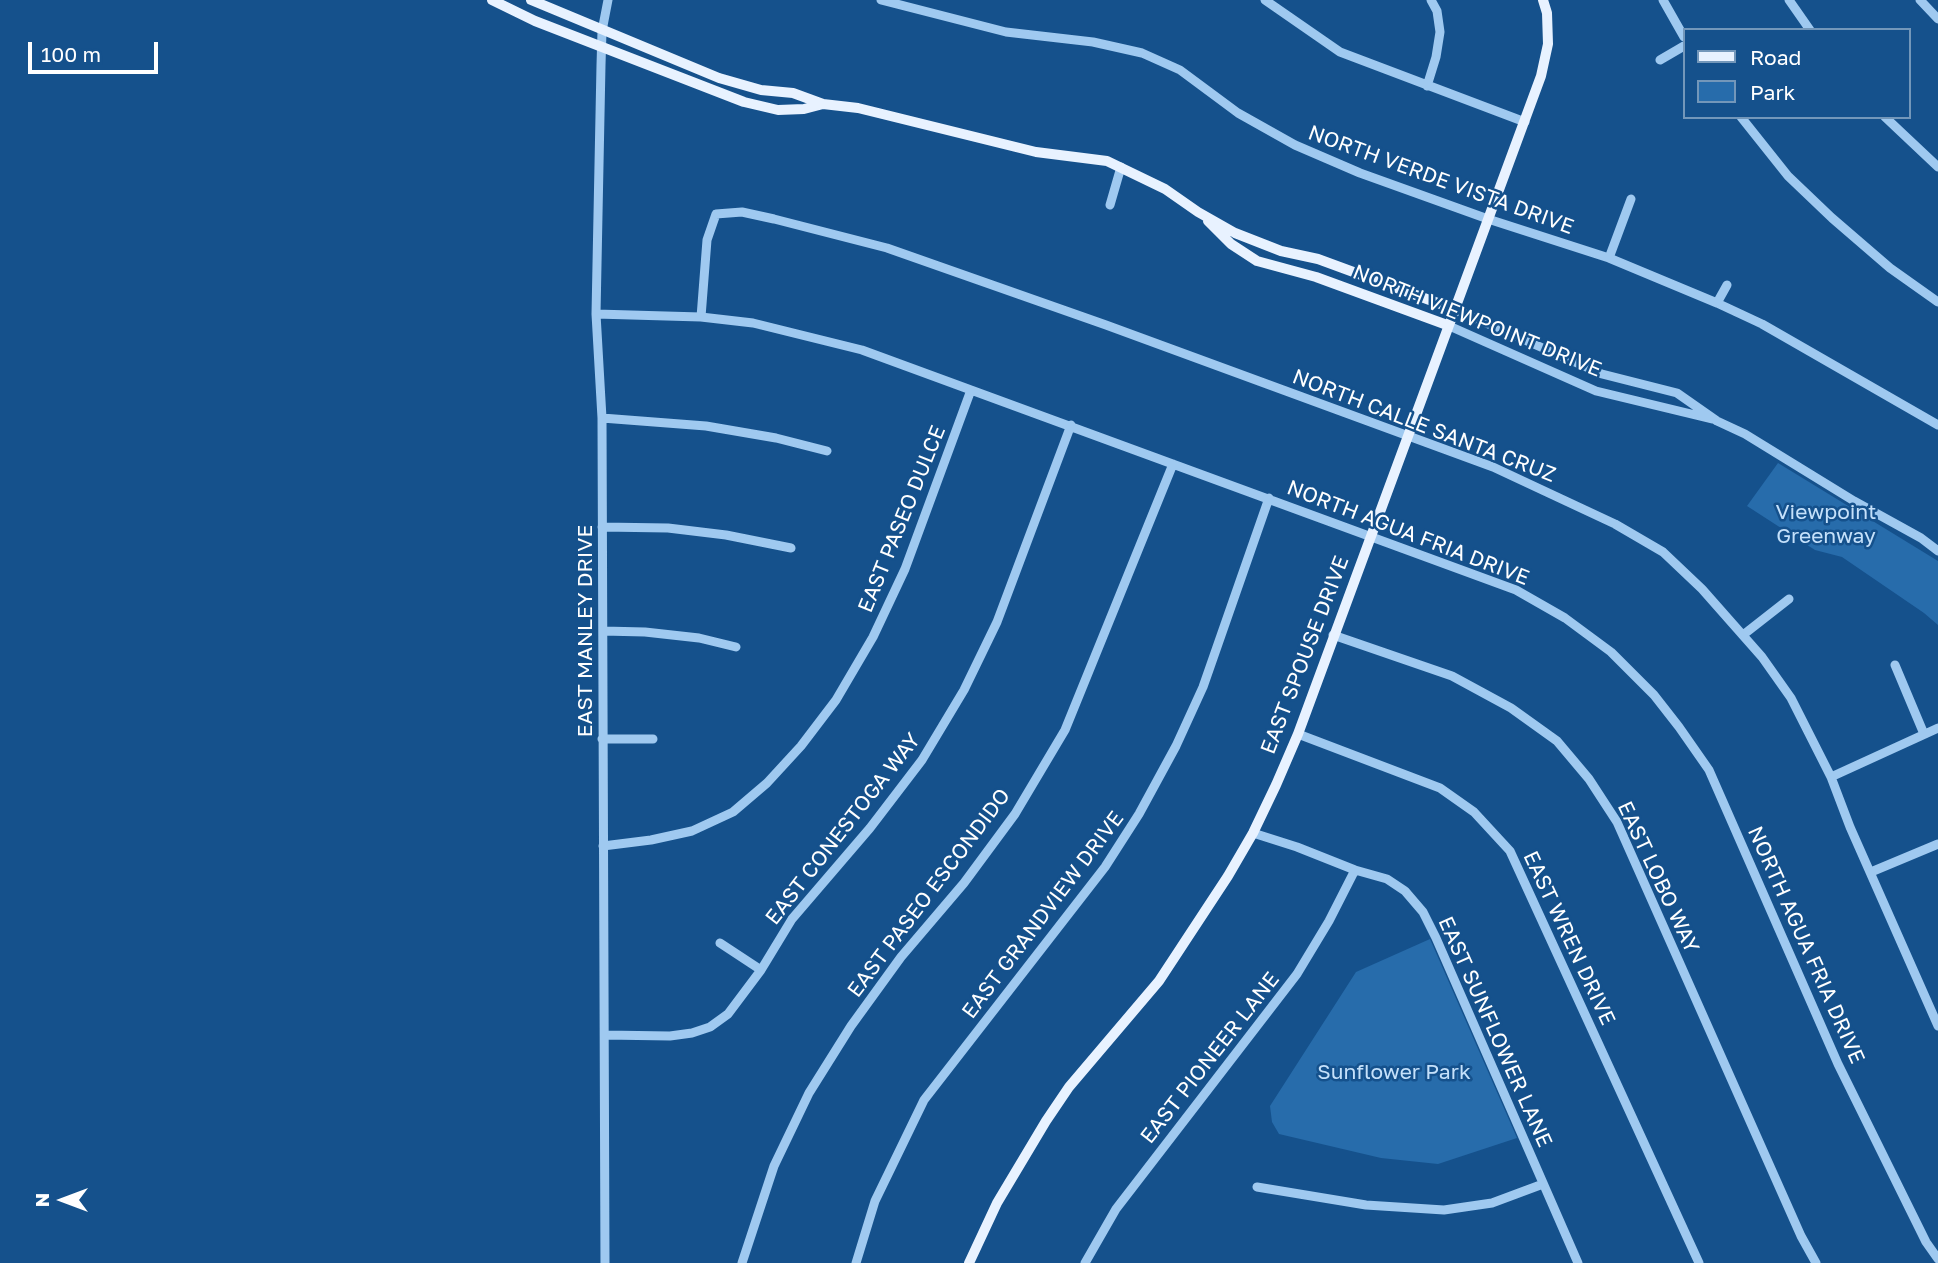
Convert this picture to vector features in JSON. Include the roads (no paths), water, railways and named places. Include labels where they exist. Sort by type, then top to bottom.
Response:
[{"type":"main road","name":"NORTH VIEWPOINT DRIVE","points":[[492,0],[535,21],[764,108],[804,110],[824,104]]},
{"type":"main road","name":"NORTH VIEWPOINT DRIVE","points":[[531,0],[719,78],[761,90],[793,93],[824,104],[858,108],[1036,152],[1088,158],[1121,167],[1165,189],[1235,233],[1261,244],[1318,259],[1454,309]]},
{"type":"main road","name":"EAST SPOUSE DRIVE","points":[[969,1263],[1002,1194],[1046,1121],[1069,1087],[1159,981],[1203,916],[1253,833],[1298,734],[1409,437],[1447,325],[1525,122],[1541,76],[1548,44],[1544,0]]},
{"type":"main road","name":"NORTH VIEWPOINT DRIVE","points":[[1198,212],[1231,244],[1257,261],[1316,277],[1447,325]]},
{"type":"street","name":"EAST MANLEY DRIVE","points":[[605,1263],[602,418],[596,314],[601,47],[608,0]]},
{"type":"street","name":"NORTH VERDE VISTA DRIVE","points":[[880,0],[1006,32],[1093,42],[1142,53],[1180,70],[1238,113],[1295,145],[1360,173],[1488,219],[1609,258],[1717,303],[1762,324],[1938,425]]},
{"type":"street","points":[[1265,0],[1340,52],[1525,122]]},
{"type":"street","points":[[1427,86],[1440,32],[1437,11],[1431,0]]},
{"type":"street","points":[[1663,0],[1682,33]]},
{"type":"street","points":[[1789,0],[1809,28]]},
{"type":"street","points":[[1920,0],[1938,19]]},
{"type":"street","points":[[1660,60],[1682,47]]},
{"type":"street","points":[[1743,119],[1788,176],[1832,218],[1890,268],[1938,302]]},
{"type":"street","points":[[1887,119],[1938,167]]},
{"type":"street","points":[[1110,205],[1121,167]]},
{"type":"street","points":[[1609,258],[1631,199]]},
{"type":"street","name":"NORTH CALLE SANTA CRUZ","points":[[701,317],[707,240],[716,214],[742,212],[887,248],[1106,325],[1493,467],[1615,524],[1663,552],[1702,589],[1743,635],[1791,698],[1831,777],[1850,827],[1938,1026]]},
{"type":"street","points":[[1717,303],[1727,285]]},
{"type":"street","name":"NORTH VIEWPOINT DRIVE","points":[[1454,309],[1602,374],[1678,393],[1717,421],[1745,434],[1854,501],[1921,538],[1938,551]]},
{"type":"street","name":"NORTH AGUA FRIA DRIVE","points":[[596,314],[701,317],[764,325],[862,350],[1516,590],[1565,618],[1611,652],[1654,695],[1709,769],[1838,1063],[1926,1242],[1938,1259]]},
{"type":"street","name":"NORTH VIEWPOINT DRIVE","points":[[1447,325],[1595,391],[1717,421]]},
{"type":"street","name":"EAST PASEO DULCE","points":[[603,846],[692,831],[733,813],[767,783],[801,746],[836,700],[878,625],[905,569],[971,390]]},
{"type":"street","points":[[602,418],[706,426],[827,450]]},
{"type":"street","name":"EAST CONESTOGA WAY","points":[[605,1035],[670,1036],[692,1033],[710,1027],[728,1014],[761,970],[792,919],[870,828],[922,760],[964,690],[997,622],[1071,425]]},
{"type":"street","name":"EAST PASEO ESCONDIDO","points":[[742,1263],[774,1166],[809,1093],[858,1016],[901,957],[964,883],[1015,814],[1065,730],[1173,464]]},
{"type":"street","name":"EAST GRANDVIEW DRIVE","points":[[856,1263],[875,1201],[925,1100],[1105,867],[1139,814],[1177,746],[1203,687],[1269,498]]},
{"type":"street","points":[[602,527],[668,528],[714,533],[791,548]]},
{"type":"street","points":[[1743,635],[1789,598]]},
{"type":"street","points":[[603,631],[699,638],[736,647]]},
{"type":"street","name":"EAST LOBO WAY","points":[[1333,635],[1452,676],[1511,708],[1557,741],[1589,779],[1617,822],[1801,1236],[1816,1263]]},
{"type":"street","points":[[1895,666],[1924,734]]},
{"type":"street","points":[[1831,777],[1938,728]]},
{"type":"street","name":"EAST WREN DRIVE","points":[[1298,734],[1440,788],[1474,812],[1510,851],[1699,1263]]},
{"type":"street","points":[[602,739],[653,739]]},
{"type":"street","name":"EAST SUNFLOWER LANE","points":[[1253,833],[1387,879],[1405,891],[1423,912],[1578,1263]]},
{"type":"street","points":[[1871,872],[1938,844]]},
{"type":"street","name":"EAST PIONEER LANE","points":[[1085,1263],[1116,1209],[1297,974],[1329,921],[1355,870]]},
{"type":"street","points":[[720,943],[761,970]]},
{"type":"street","points":[[1257,1186],[1366,1205],[1444,1210],[1492,1203],[1543,1184]]},
{"type":"park label","name":"Viewpoint Greenway","points":[[1826,524]]},
{"type":"park label","name":"Sunflower Park","points":[[1394,1072]]}]
